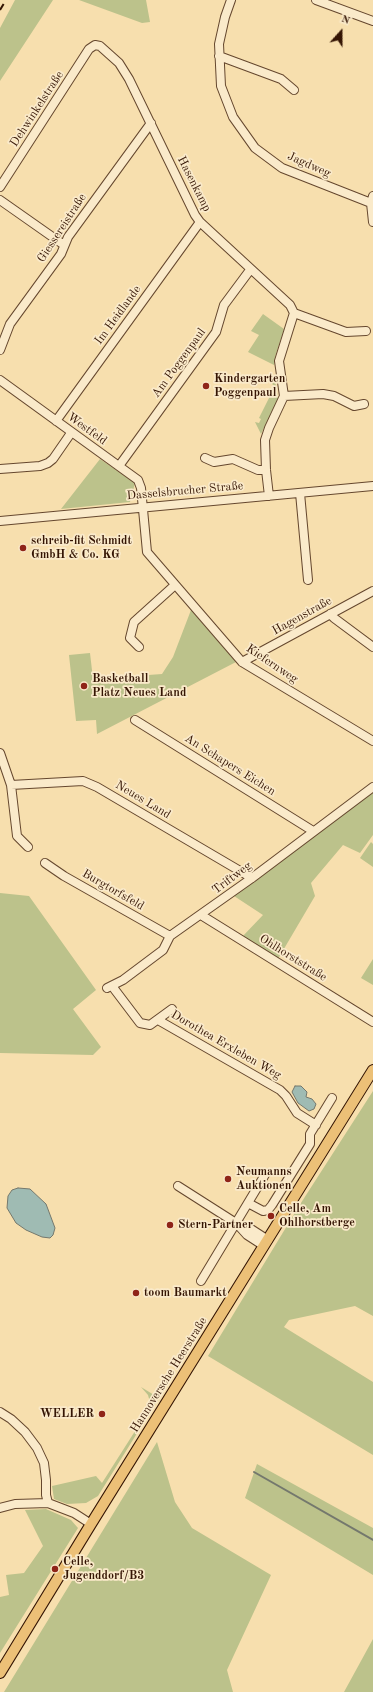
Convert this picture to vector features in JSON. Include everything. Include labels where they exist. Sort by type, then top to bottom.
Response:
[{"type":"main road","name":"Hannoversche Heerstraße","points":[[0,1673],[373,1070]]},
{"type":"street","name":"Jagdweg","points":[[231,0],[225,17],[219,44],[219,56],[221,86],[233,117],[256,148],[282,168],[372,200]]},
{"type":"street","points":[[316,0],[373,21]]},
{"type":"street","name":"Hasenkamp","points":[[95,45],[100,46],[119,63],[129,79],[195,216],[250,270],[290,305],[294,313]]},
{"type":"street","name":"Dehwinkelstraße","points":[[0,188],[90,50],[95,45]]},
{"type":"street","points":[[219,56],[281,78],[294,90]]},
{"type":"street","name":"Giessereistraße","points":[[0,350],[10,324],[61,254],[68,237],[151,123]]},
{"type":"street","points":[[0,200],[64,245]]},
{"type":"street","points":[[372,200],[373,222]]},
{"type":"street","name":"Im Heidlande","points":[[56,421],[200,222]]},
{"type":"street","name":"Am Poggenpaul","points":[[119,466],[216,332],[224,305],[250,270]]},
{"type":"street","points":[[269,496],[265,440],[284,396],[279,361],[294,313],[346,332],[366,331]]},
{"type":"street","name":"Westfeld","points":[[0,380],[138,480],[141,488],[143,507]]},
{"type":"street","points":[[284,396],[323,394],[334,396],[354,406],[364,404]]},
{"type":"street","points":[[0,469],[40,466],[48,463],[53,459],[71,432]]},
{"type":"street","points":[[205,458],[214,462],[233,459],[258,470],[266,470]]},
{"type":"street","name":"Dasselsbrucher Straße","points":[[0,521],[373,486]]},
{"type":"street","points":[[300,493],[308,580]]},
{"type":"street","name":"Kiefernweg","points":[[143,507],[147,552],[242,662],[373,741]]},
{"type":"street","points":[[139,647],[130,638],[134,622],[175,585]]},
{"type":"street","name":"Hagenstraße","points":[[242,662],[373,591]]},
{"type":"street","points":[[330,614],[373,647]]},
{"type":"street","name":"An Schapers Eichen","points":[[135,720],[313,831]]},
{"type":"street","points":[[0,753],[11,785],[16,836],[28,847]]},
{"type":"street","name":"Neues Land","points":[[11,785],[83,781],[97,787],[252,878]]},
{"type":"street","name":"Triftweg","points":[[109,987],[123,980],[163,950],[170,936],[252,878],[373,787]]},
{"type":"street","name":"Burgtorfsfeld","points":[[45,862],[64,876],[170,936]]},
{"type":"street","name":"Ohlhorststraße","points":[[201,915],[373,1022]]},
{"type":"street","name":"Dorothea Erxleben Weg","points":[[109,987],[140,1023],[150,1026],[172,1009]]},
{"type":"street","name":"Dorothea Erxleben Weg","points":[[158,1020],[280,1090],[297,1112],[316,1125]]},
{"type":"street","points":[[248,1203],[263,1211],[268,1210],[310,1144],[310,1134],[332,1098]]},
{"type":"street","points":[[201,1281],[266,1173]]},
{"type":"street","points":[[178,1186],[266,1243]]},
{"type":"street","points":[[0,1412],[26,1432],[37,1448],[44,1463],[48,1503]]},
{"type":"street","points":[[0,1508],[15,1504],[48,1503],[74,1513],[91,1524]]},
{"type":"green space","points":[[15,0],[53,0],[0,81],[0,28]]},
{"type":"green space","points":[[79,0],[146,0],[150,22],[142,23]]},
{"type":"green space","points":[[263,314],[284,329],[274,365],[248,352],[259,335],[251,331]]},
{"type":"green space","points":[[274,381],[278,399],[261,434],[255,422],[259,423],[261,419],[259,418],[275,386],[272,384]]},
{"type":"green space","points":[[100,459],[135,483],[130,502],[61,509]]},
{"type":"green space","points":[[191,610],[236,662],[97,734],[96,720],[76,721],[69,655],[90,653],[93,679],[162,674],[173,657]]},
{"type":"green space","points":[[373,792],[373,835],[360,853],[343,845],[311,883],[315,896],[278,959],[242,937],[263,915],[234,896]]},
{"type":"green space","points":[[371,842],[373,844],[373,867],[360,858]]},
{"type":"green space","points":[[0,893],[29,896],[96,990],[73,1009],[101,1047],[93,1055],[0,1053]]},
{"type":"green space","points":[[373,959],[373,985],[361,978]]},
{"type":"green space","points":[[373,1091],[373,1316],[355,1306],[289,1320],[284,1327],[373,1382],[373,1455],[208,1356],[299,1206]]},
{"type":"green space","points":[[141,1387],[159,1398],[98,1496],[86,1503],[67,1504],[54,1499],[52,1486],[96,1476],[102,1483],[151,1406],[148,1395]]},
{"type":"green space","points":[[157,1442],[175,1502],[192,1528],[271,1575],[227,1670],[233,1692],[4,1692]]},
{"type":"green space","points":[[257,1464],[373,1528],[373,1575],[245,1498]]},
{"type":"green space","points":[[46,1509],[71,1520],[78,1528],[0,1653],[0,1597],[9,1595],[6,1575],[24,1573],[43,1546],[25,1510]]},
{"type":"green space","points":[[373,1639],[373,1692],[344,1692]]},
{"type":"water","points":[[295,1086],[301,1086],[307,1092],[306,1097],[312,1099],[316,1104],[314,1109],[309,1111],[298,1103],[292,1092]]},
{"type":"water","points":[[18,1188],[30,1189],[46,1204],[55,1228],[53,1235],[50,1238],[42,1237],[26,1230],[16,1223],[7,1208],[8,1196],[12,1190]]},
{"type":"waterway","points":[[254,1472],[373,1540]]},
{"type":"railway","points":[[0,10],[6,0]]},
{"type":"place","name":"Kindergarten Poggenpaul","points":[[206,386]]},
{"type":"place","name":"schreib-fit Schmidt GmbH & Co. KG","points":[[23,548]]},
{"type":"place","name":"Basketball Platz Neues Land","points":[[84,686]]},
{"type":"place","name":"Neumanns Auktionen","points":[[228,1179]]},
{"type":"place","name":"Celle, Am Ohlhorstberge","points":[[271,1216]]},
{"type":"place","name":"Stern-Partner","points":[[170,1225]]},
{"type":"place","name":"toom Baumarkt","points":[[136,1293]]},
{"type":"place","name":"WELLER","points":[[102,1414]]},
{"type":"place","name":"Celle, Jugenddorf/B3","points":[[55,1569]]}]
